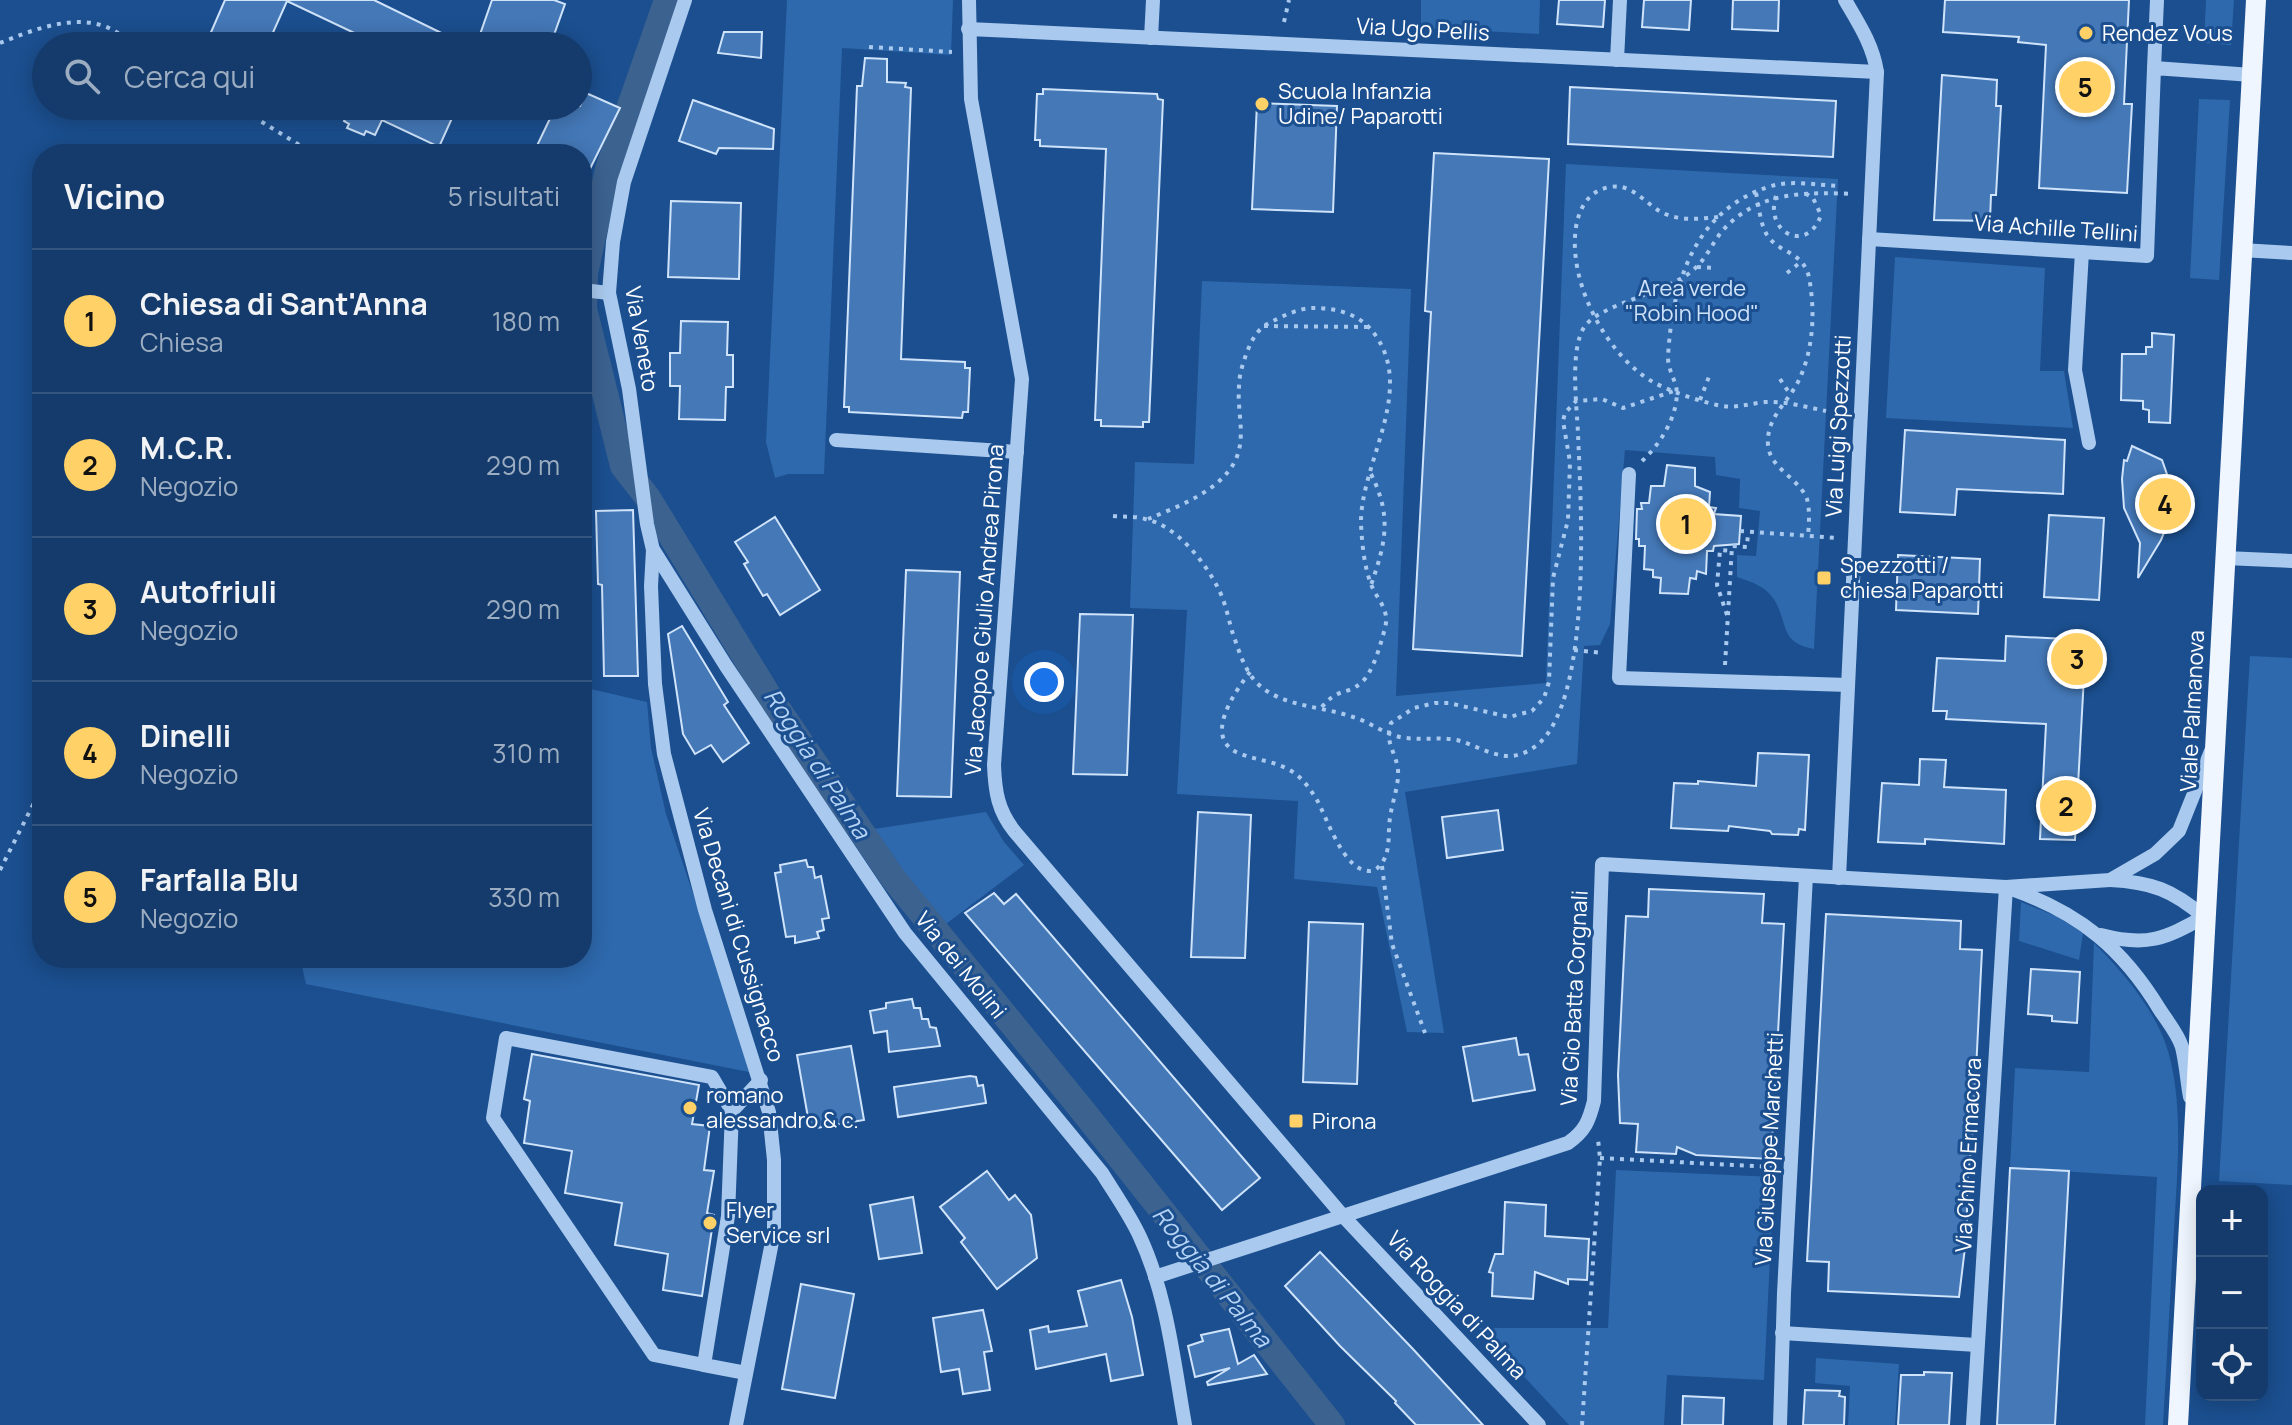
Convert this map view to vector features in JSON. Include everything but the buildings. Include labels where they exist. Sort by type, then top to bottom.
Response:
[{"type":"main road","name":"Viale Palmanova","points":[[2178,1425],[2256,0]]},
{"type":"street","name":"Via Veneto","points":[[653,550],[629,389],[595,291],[613,242],[624,182],[685,0]]},
{"type":"street","name":"Via Jacopo e Giulio Andrea Pirona","points":[[969,0],[971,99],[1021,368],[994,765],[997,803],[1015,832],[1343,1216]]},
{"type":"street","points":[[1151,38],[1153,0]]},
{"type":"street","points":[[1617,60],[1620,0]]},
{"type":"street","name":"Via Luigi Spezzotti","points":[[1839,878],[1877,72],[1875,56],[1866,34],[1845,0]]},
{"type":"street","name":"Via Achille Tellini","points":[[1869,239],[2147,256],[2157,0]]},
{"type":"street","name":"Via Ugo Pellis","points":[[968,29],[1877,72]]},
{"type":"street","points":[[2154,68],[2252,75]]},
{"type":"street","points":[[2241,250],[2292,253]]},
{"type":"street","points":[[2082,252],[2075,370],[2089,443]]},
{"type":"street","points":[[836,440],[1017,452]]},
{"type":"street","points":[[1629,474],[1619,678],[1848,685]]},
{"type":"street","name":"Via Decani di Cussignacco","points":[[653,550],[651,586],[655,684],[664,754],[705,910],[761,1080],[769,1112],[774,1160],[774,1232],[736,1425]]},
{"type":"street","name":"Via dei Molini","points":[[653,550],[726,666],[905,933],[1102,1173],[1162,1275],[1185,1425]]},
{"type":"street","points":[[2225,558],[2292,561]]},
{"type":"street","name":"Via Gio Batta Corgnali","points":[[2110,880],[2155,854],[2179,831],[2214,743]]},
{"type":"street","name":"Via Gio Batta Corgnali","points":[[1162,1275],[1568,1143],[1587,1126],[1594,1101],[1602,864],[2006,887],[2110,880],[2138,882],[2166,890],[2204,917],[2169,937],[2130,943],[2096,934]]},
{"type":"street","name":"Via Giuseppe Marchetti","points":[[1780,1425],[1806,876]]},
{"type":"street","name":"Via Gio Batta Corgnali","points":[[2006,887],[2046,902],[2080,921],[2119,952],[2151,995],[2181,1045],[2195,1129]]},
{"type":"street","name":"Via Chino Ermacora","points":[[1973,1425],[2006,887]]},
{"type":"street","points":[[704,1365],[728,1216],[732,1111],[712,1077],[506,1038],[493,1118],[654,1355],[704,1365],[746,1373]]},
{"type":"street","points":[[732,1111],[761,1080]]},
{"type":"street","name":"Via Roggia di Palma","points":[[1343,1216],[1539,1425]]},
{"type":"street","points":[[1782,1333],[1977,1345]]},
{"type":"path","points":[[1284,22],[1289,0]]},
{"type":"path","points":[[33,32],[60,23],[85,23],[115,32]]},
{"type":"path","points":[[0,43],[32,32]]},
{"type":"path","points":[[869,47],[952,52]]},
{"type":"path","points":[[259,120],[298,144]]},
{"type":"path","points":[[1718,217],[1686,219],[1671,216],[1630,189],[1620,186],[1594,193],[1577,216],[1574,252],[1576,272],[1595,317],[1616,349],[1652,381],[1700,400],[1729,407],[1764,402],[1826,411]]},
{"type":"path","points":[[1629,474],[1652,452],[1668,430],[1677,390],[1668,357],[1680,280],[1692,253],[1718,217],[1731,206],[1771,186],[1838,186]]},
{"type":"path","points":[[1113,516],[1148,519],[1163,526],[1192,551],[1219,589],[1242,659],[1254,681],[1270,694],[1353,717],[1403,738],[1454,740],[1501,755],[1525,753],[1543,740],[1559,713],[1567,690],[1574,650],[1581,515],[1576,401],[1578,343],[1587,323],[1680,280],[1697,267],[1722,232],[1738,216],[1758,204],[1776,196],[1802,192],[1838,193]]},
{"type":"path","points":[[1776,196],[1773,211],[1780,228],[1797,237],[1810,232],[1821,215],[1813,198],[1802,192]]},
{"type":"path","points":[[1756,193],[1767,234],[1802,261],[1810,282],[1812,335],[1808,356],[1790,395],[1770,426],[1768,448],[1771,458],[1802,489],[1808,501],[1808,536]]},
{"type":"path","points":[[1787,273],[1802,261]]},
{"type":"path","points":[[1697,267],[1717,268]]},
{"type":"path","points":[[1148,519],[1174,508],[1220,481],[1235,461],[1242,442],[1239,387],[1242,364],[1254,335],[1263,326],[1284,315],[1311,308],[1355,315],[1370,327],[1383,346],[1389,373],[1388,407],[1361,501],[1361,527],[1371,585],[1387,617],[1373,664],[1361,683],[1339,691],[1321,708]]},
{"type":"path","points":[[1263,326],[1370,327]]},
{"type":"path","points":[[1700,400],[1710,374]]},
{"type":"path","points":[[1780,379],[1790,395]]},
{"type":"path","points":[[1250,672],[1235,691],[1228,707],[1221,732],[1225,741],[1238,754],[1278,764],[1301,778],[1318,802],[1337,843],[1353,864],[1370,871],[1386,855],[1398,767],[1387,733],[1399,715],[1435,703],[1449,703],[1509,717],[1532,711],[1544,698],[1549,682],[1553,578],[1568,520],[1570,462],[1563,421],[1565,413],[1576,401],[1602,399],[1623,408],[1677,390]]},
{"type":"path","points":[[1369,472],[1384,505],[1386,520],[1381,555],[1371,585]]},
{"type":"path","points":[[1740,531],[1819,537]]},
{"type":"path","points":[[1724,681],[1732,546],[1747,547],[1748,532]]},
{"type":"path","points":[[1728,617],[1717,585],[1720,550],[1732,551]]},
{"type":"path","points":[[1574,650],[1620,655]]},
{"type":"path","points":[[0,870],[32,807]]},
{"type":"path","points":[[1381,863],[1392,944],[1425,1033]]},
{"type":"path","points":[[1582,1425],[1600,1158],[1594,1101]]},
{"type":"path","points":[[1600,1158],[1791,1168]]},
{"type":"green space","points":[[787,0],[953,0],[951,55],[842,48],[824,474],[788,474],[775,478],[766,442]]},
{"type":"green space","points":[[1421,0],[1540,0],[1539,34],[1421,28]]},
{"type":"green space","points":[[2206,0],[2234,0],[2231,45],[2204,43]]},
{"type":"green space","points":[[2199,99],[2230,100],[2219,280],[2190,278]]},
{"type":"green space","name":"Area verde \"Robin Hood\"","points":[[1566,164],[1838,179],[1814,649],[1790,637],[1779,609],[1768,592],[1737,577],[1737,555],[1756,556],[1760,511],[1739,508],[1740,479],[1716,475],[1715,457],[1625,450],[1610,624],[1600,645],[1584,646],[1577,764],[1405,792],[1444,1033],[1407,1032],[1377,887],[1294,879],[1298,801],[1177,794],[1187,610],[1130,608],[1135,462],[1194,464],[1202,281],[1411,289],[1396,696],[1546,683]]},
{"type":"green space","points":[[1895,257],[2045,268],[2040,371],[2064,371],[2073,428],[1886,418]]},
{"type":"green space","points":[[2250,656],[2292,658],[2292,1185],[2219,1181]]},
{"type":"green space","points":[[592,689],[647,702],[651,748],[666,814],[754,1073],[306,984],[302,968],[592,968]]},
{"type":"green space","points":[[986,812],[1004,842],[1024,865],[942,927],[910,886],[874,829]]},
{"type":"green space","points":[[2021,902],[2056,916],[2083,933],[2079,960],[2019,941]]},
{"type":"green space","points":[[2094,943],[2125,977],[2152,1015],[2165,1042],[2175,1087],[2178,1160],[2163,1425],[2145,1425],[2157,1177],[2010,1168],[2015,1068],[2089,1072]]},
{"type":"green space","points":[[1616,1170],[1774,1177],[1764,1380],[1667,1375],[1664,1425],[1569,1425],[1479,1328],[1608,1328]]},
{"type":"green space","points":[[1816,1358],[1899,1364],[1895,1425],[1848,1425],[1850,1386],[1815,1383]]},
{"type":"waterway","name":"Roggia di Palma","points":[[592,241],[608,169],[667,0]]},
{"type":"waterway","name":"Roggia di Palma","points":[[592,341],[623,466],[648,498],[767,693],[893,878],[1332,1425]]},
{"type":"place","name":"Rendez Vous","points":[[2086,33]]},
{"type":"place","name":"Farfalla Blu","points":[[2085,87]]},
{"type":"place","name":"Scuola Infanzia Udine/ Paparotti","points":[[1262,104]]},
{"type":"place","name":"Dinelli","points":[[2165,504]]},
{"type":"place","name":"Chiesa di Sant'Anna","points":[[1686,524]]},
{"type":"place","name":"Spezzotti / chiesa Paparotti","points":[[1824,578]]},
{"type":"place","name":"Autofriuli","points":[[2077,659]]},
{"type":"place","name":"M.C.R.","points":[[2066,806]]},
{"type":"place","name":"romano alessandro & c.","points":[[690,1108]]},
{"type":"place","name":"Pirona","points":[[1296,1121]]},
{"type":"place","name":"Flyer Service srl","points":[[710,1223]]}]
